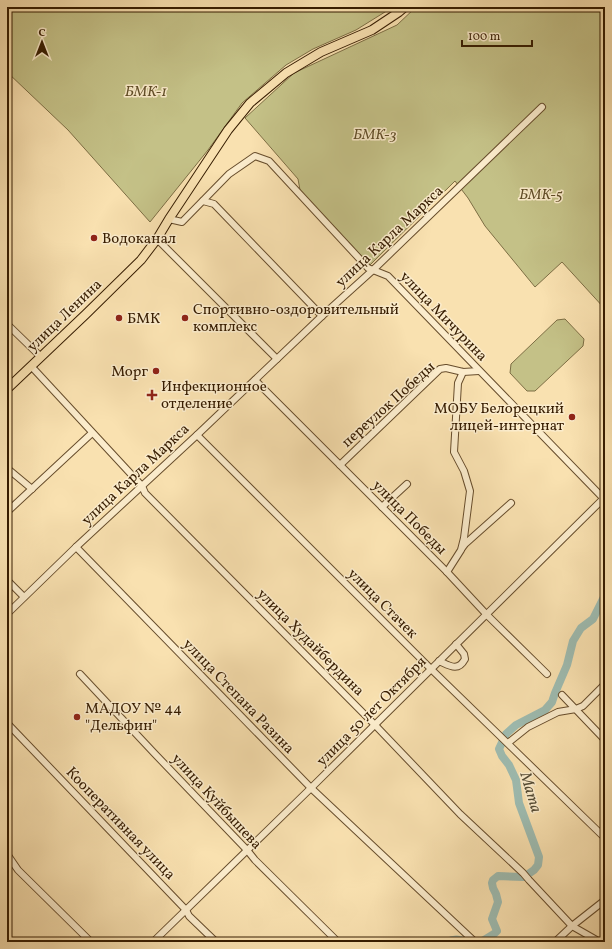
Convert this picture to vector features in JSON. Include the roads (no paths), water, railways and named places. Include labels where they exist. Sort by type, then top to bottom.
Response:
[{"type":"main road","name":"улица Ленина","points":[[7,388],[141,260],[157,239],[228,130],[250,103],[286,73],[321,52],[372,30],[405,7]]},
{"type":"street","name":"улица Карла Маркса","points":[[7,614],[76,546],[373,270],[542,107]]},
{"type":"street","name":"улица Мичурина","points":[[169,219],[182,222],[229,174],[255,156],[269,161],[368,268],[388,276],[604,498]]},
{"type":"street","points":[[203,201],[214,204],[322,316]]},
{"type":"street","points":[[157,239],[277,359]]},
{"type":"street","points":[[7,324],[41,357]]},
{"type":"street","name":"улица Худайбердина","points":[[31,366],[142,486],[145,493],[375,725],[460,814],[523,873],[572,926],[600,942]]},
{"type":"street","name":"переулок Победы","points":[[340,465],[440,369],[446,368],[463,372],[479,371]]},
{"type":"street","points":[[461,550],[470,490],[464,472],[454,452],[458,383],[463,372]]},
{"type":"street","name":"улица Победы","points":[[255,380],[546,674]]},
{"type":"street","points":[[7,512],[92,433]]},
{"type":"street","name":"улица Стачек","points":[[197,435],[431,669],[605,838]]},
{"type":"street","points":[[8,469],[32,489]]},
{"type":"street","points":[[382,507],[407,484]]},
{"type":"street","name":"улица 50 лет Октября","points":[[153,942],[487,615],[604,498]]},
{"type":"street","points":[[446,572],[465,544],[511,503]]},
{"type":"street","name":"улица Степана Разина","points":[[76,546],[311,788],[472,940]]},
{"type":"street","points":[[7,580],[24,597]]},
{"type":"street","points":[[439,661],[450,666],[457,667],[462,664],[465,659],[464,654],[456,644]]},
{"type":"street","name":"улица Куйбышева","points":[[80,674],[255,860],[338,942]]},
{"type":"street","points":[[508,743],[528,727],[558,712],[576,709],[583,706],[605,684]]},
{"type":"street","points":[[562,695],[605,740]]},
{"type":"street","name":"Кооперативная улица","points":[[7,723],[186,910],[189,916],[216,942]]},
{"type":"street","points":[[7,854],[18,870],[91,942]]},
{"type":"street","points":[[555,942],[572,926],[605,900]]},
{"type":"waterway","name":"Мата","points":[[481,942],[497,931],[492,919],[498,902],[493,888],[493,880],[498,876],[524,877],[538,865],[539,857],[519,803],[516,780],[499,749],[506,734],[516,725],[545,710],[552,702],[567,665],[573,641],[581,628],[593,619],[605,595]]},
{"type":"waterway","name":"Мата","points":[[447,942],[452,940],[461,940],[466,942]]},
{"type":"place","name":"Водоканал","points":[[94,238]]},
{"type":"place","name":"БМК","points":[[119,318]]},
{"type":"place","name":"Спортивно-оздоровительный комплекс","points":[[185,318]]},
{"type":"place","name":"Морг","points":[[156,371]]},
{"type":"place","name":"Инфекционное отделение","points":[[152,395]]},
{"type":"place","name":"МОБУ Белорецкий лицей-интернат","points":[[572,417]]},
{"type":"place","name":"МАДОУ № 44 \"Дельфин\"","points":[[77,717]]},
{"type":"park label","name":"БМК-1","points":[[146,91]]},
{"type":"park label","name":"БМК-3","points":[[375,134]]},
{"type":"park label","name":"БМК-5","points":[[541,194]]}]
